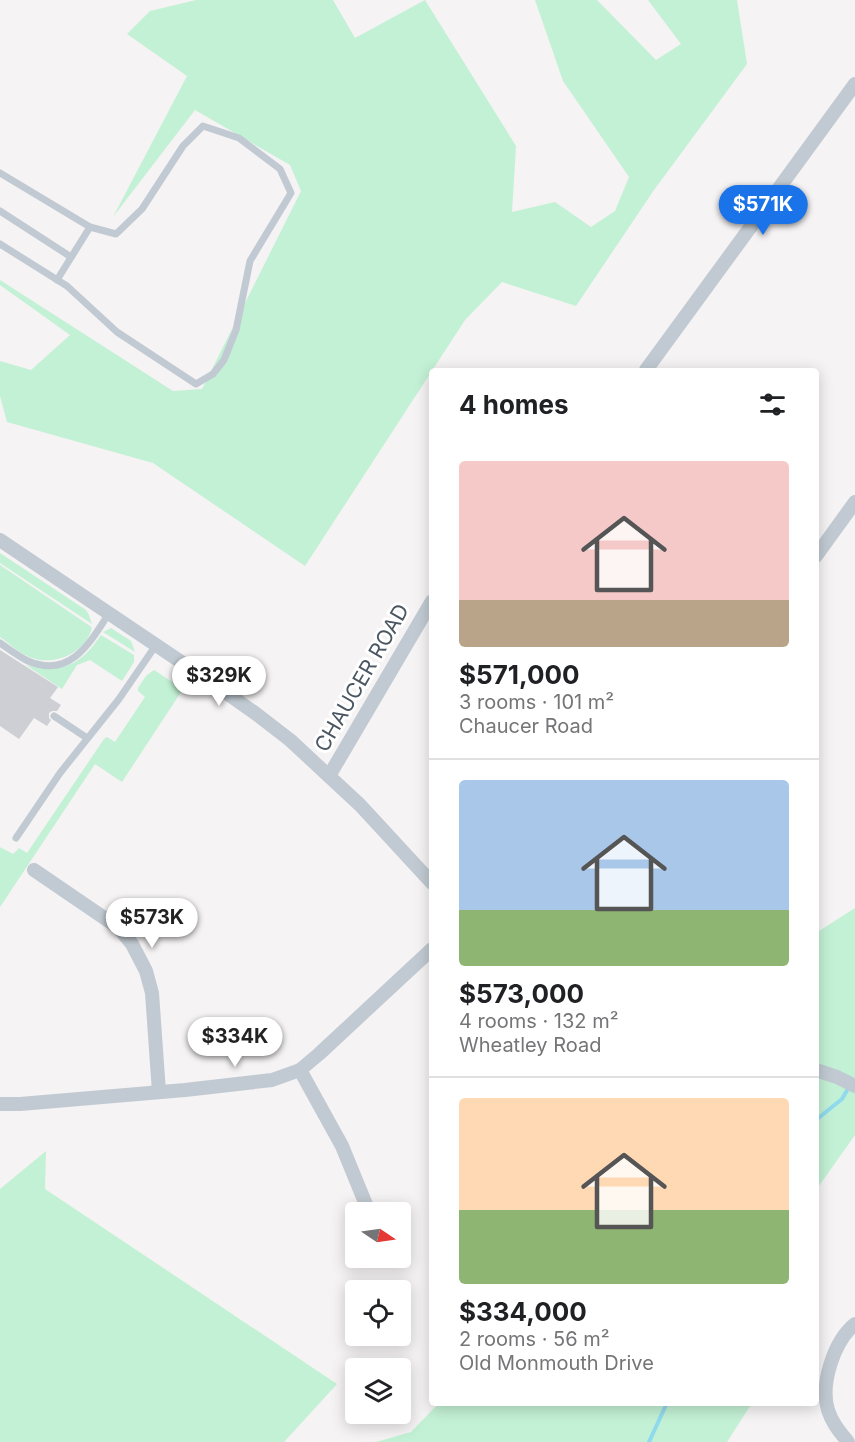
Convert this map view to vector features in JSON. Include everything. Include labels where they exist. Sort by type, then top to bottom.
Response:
[{"type":"street","points":[[647,368],[855,84]]},
{"type":"street","points":[[819,552],[855,502]]},
{"type":"street","points":[[0,540],[255,713],[290,740],[360,805],[429,880]]},
{"type":"street","name":"CHAUCER ROAD","points":[[329,776],[429,606]]},
{"type":"street","points":[[34,870],[119,928],[132,944],[146,971],[152,993],[159,1092]]},
{"type":"street","points":[[0,1104],[159,1092],[272,1080],[300,1070],[429,952]]},
{"type":"street","points":[[300,1070],[342,1146],[365,1202]]},
{"type":"street","points":[[819,1071],[855,1086]]},
{"type":"street","points":[[848,1442],[836,1428],[827,1409],[826,1390],[835,1350],[855,1324]]},
{"type":"lane","points":[[0,173],[90,227],[116,234],[142,209],[183,146],[203,126],[238,138],[280,169],[291,193],[250,261],[236,330],[224,360],[213,374],[196,384],[117,332],[67,286],[0,244]]},
{"type":"lane","points":[[0,211],[71,257]]},
{"type":"lane","points":[[57,280],[90,227]]},
{"type":"lane","points":[[0,643],[30,662],[59,663],[75,657],[85,649],[109,613]]},
{"type":"lane","points":[[16,838],[60,772],[119,699],[156,645]]},
{"type":"lane","points":[[54,716],[87,738]]},
{"type":"green space","points":[[196,0],[333,0],[355,38],[425,0],[516,146],[512,212],[555,202],[591,227],[615,211],[629,177],[563,81],[535,0],[597,0],[656,60],[681,44],[648,0],[737,0],[747,64],[654,190],[576,306],[502,282],[465,320],[434,368],[429,368],[429,375],[305,566],[153,463],[7,422],[0,396],[0,361],[31,370],[70,335],[0,285],[0,280],[173,391],[202,389],[301,191],[290,165],[195,110],[113,217],[187,76],[127,34],[150,11]]},
{"type":"green space","points":[[0,553],[86,610],[92,624],[0,563]]},
{"type":"green space","points":[[0,565],[92,628],[88,637],[76,651],[59,659],[41,660],[23,654],[0,637]]},
{"type":"green space","points":[[111,628],[131,641],[135,652],[103,632]]},
{"type":"green space","points":[[101,635],[134,655],[134,662],[122,681],[90,660],[77,665],[62,689],[26,665],[50,668],[70,665],[86,654]]},
{"type":"green space","points":[[154,670],[183,689],[122,782],[95,764],[0,907],[0,847],[13,854],[19,848],[27,853],[104,739],[107,737],[115,742],[145,697],[138,691],[138,688],[146,676]]},
{"type":"green space","points":[[855,908],[855,1135],[819,1186],[819,931]]},
{"type":"green space","points":[[46,1151],[45,1189],[337,1384],[284,1442],[0,1442],[0,1189]]},
{"type":"green space","points":[[436,1406],[750,1406],[727,1442],[376,1442],[411,1432]]},
{"type":"building","points":[[0,650],[58,687],[50,698],[61,705],[57,711],[49,713],[51,720],[47,726],[34,718],[19,739],[0,726]]},
{"type":"waterway","points":[[819,1118],[842,1099],[849,1087]]},
{"type":"waterway","points":[[649,1442],[666,1406]]}]
